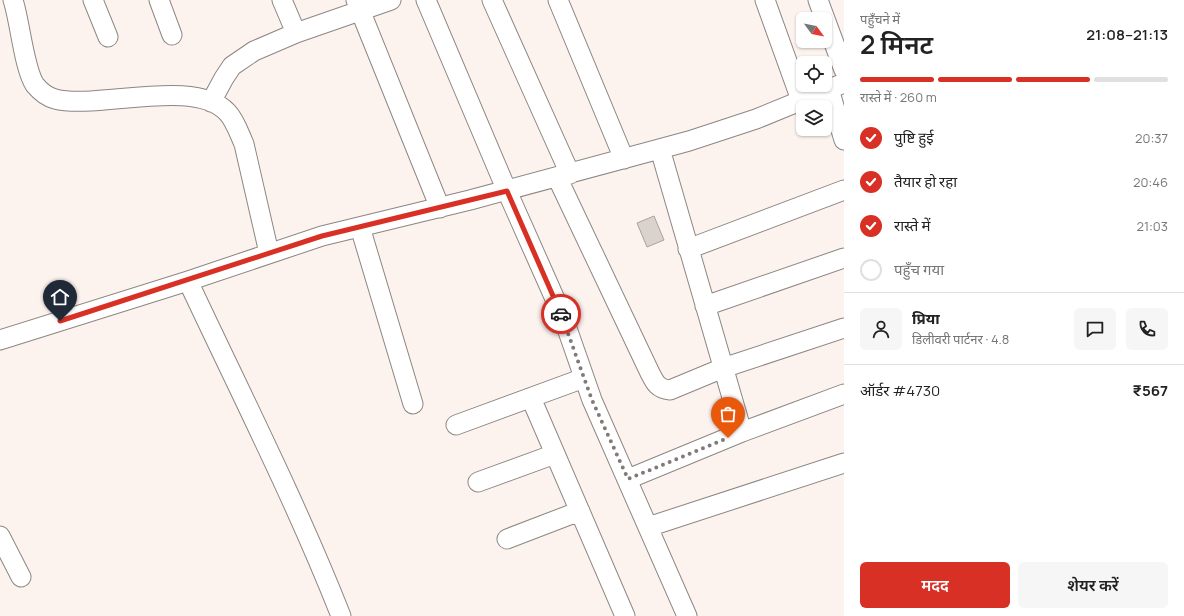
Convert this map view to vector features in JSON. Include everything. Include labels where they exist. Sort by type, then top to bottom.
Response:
[{"type":"street","points":[[13,0],[18,14],[30,72],[34,84],[43,93],[53,99],[71,101],[151,96],[189,97],[212,102],[226,111],[237,127],[244,144],[269,253]]},
{"type":"street","points":[[93,0],[108,37]]},
{"type":"street","points":[[159,0],[172,35]]},
{"type":"street","points":[[282,0],[296,33]]},
{"type":"street","points":[[212,102],[232,66],[254,51],[358,5],[391,0]]},
{"type":"street","points":[[426,0],[507,191],[563,317],[584,378],[687,616]]},
{"type":"street","points":[[492,0],[563,176],[656,384],[662,389],[670,390],[723,368],[844,328]]},
{"type":"street","points":[[558,0],[624,159]]},
{"type":"street","points":[[764,0],[801,100],[836,86],[844,140]]},
{"type":"street","points":[[818,0],[844,70]]},
{"type":"street","points":[[358,5],[440,208]]},
{"type":"street","points":[[0,340],[188,281],[322,236],[507,191],[660,149],[756,119],[796,102]]},
{"type":"street","points":[[660,149],[742,432]]},
{"type":"street","points":[[688,249],[844,190]]},
{"type":"street","points":[[360,227],[413,404]]},
{"type":"street","points":[[705,306],[844,258]]},
{"type":"street","points":[[188,281],[265,445],[341,616]]},
{"type":"street","points":[[456,425],[584,378]]},
{"type":"street","points":[[628,479],[742,432],[844,394]]},
{"type":"street","points":[[531,398],[626,616]]},
{"type":"street","points":[[478,482],[555,454]]},
{"type":"street","points":[[648,527],[844,462]]},
{"type":"street","points":[[507,539],[580,511]]},
{"type":"street","points":[[0,536],[21,576]]},
{"type":"building","points":[[654,216],[664,240],[647,247],[637,223]]},
{"type":"way so far","points":[[561,314],[592,400],[628,479],[728,438]]},
{"type":"route","points":[[60,321],[188,281],[322,236],[507,191],[561,314]]}]
